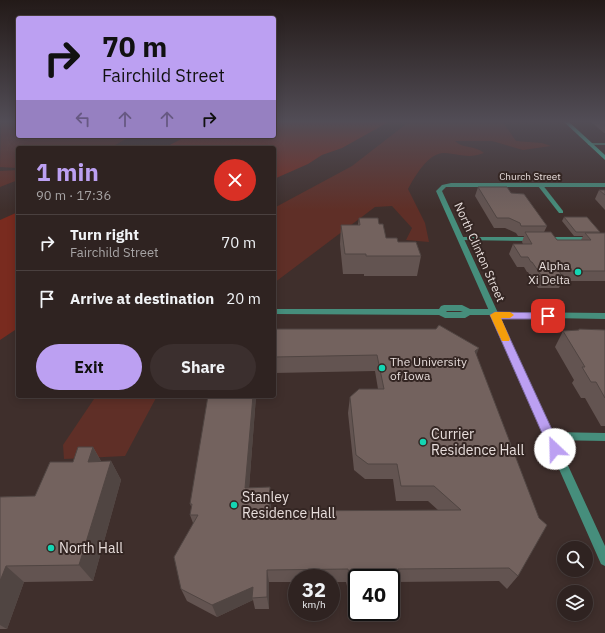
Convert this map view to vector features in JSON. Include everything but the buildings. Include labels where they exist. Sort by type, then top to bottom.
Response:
[{"type":"main road","points":[[597,151],[605,158]]},
{"type":"street","name":"Church Street","points":[[456,185],[605,185]]},
{"type":"street","name":"North Clinton Street","points":[[456,185],[444,186],[439,191],[605,560]]},
{"type":"street","points":[[540,185],[561,212]]},
{"type":"street","points":[[461,239],[605,239]]},
{"type":"street","points":[[276,312],[441,312],[445,315],[465,315],[468,312],[494,314],[605,316]]},
{"type":"street","points":[[549,436],[605,437]]},
{"type":"shaded area","points":[[0,151],[16,151],[16,168],[0,167]]},
{"type":"shaded area","points":[[276,151],[335,151],[322,155],[308,164],[276,178]]},
{"type":"shaded area","points":[[372,151],[479,151],[484,153],[473,156],[444,153],[438,154],[427,161],[414,178],[408,189],[425,223],[429,242],[406,240],[412,228],[392,206],[375,207],[276,281],[276,207],[352,166]]},
{"type":"shaded area","points":[[16,170],[16,181],[0,187],[0,171]]},
{"type":"shaded area","points":[[16,213],[16,329],[0,340],[0,220]]},
{"type":"shaded area","points":[[95,398],[156,398],[125,456],[64,459],[63,445]]},
{"type":"slow traffic","points":[[505,339],[495,315],[510,315]]},
{"type":"place","name":"Alpha Xi Delta","points":[[578,272]]},
{"type":"place","name":"The University of Iowa","points":[[382,368]]},
{"type":"place","name":"Currier Residence Hall","points":[[423,442]]},
{"type":"place","name":"Stanley Residence Hall","points":[[234,505]]},
{"type":"place","name":"North Hall","points":[[51,548]]},
{"type":"route","points":[[548,316],[495,315],[555,449]]}]
